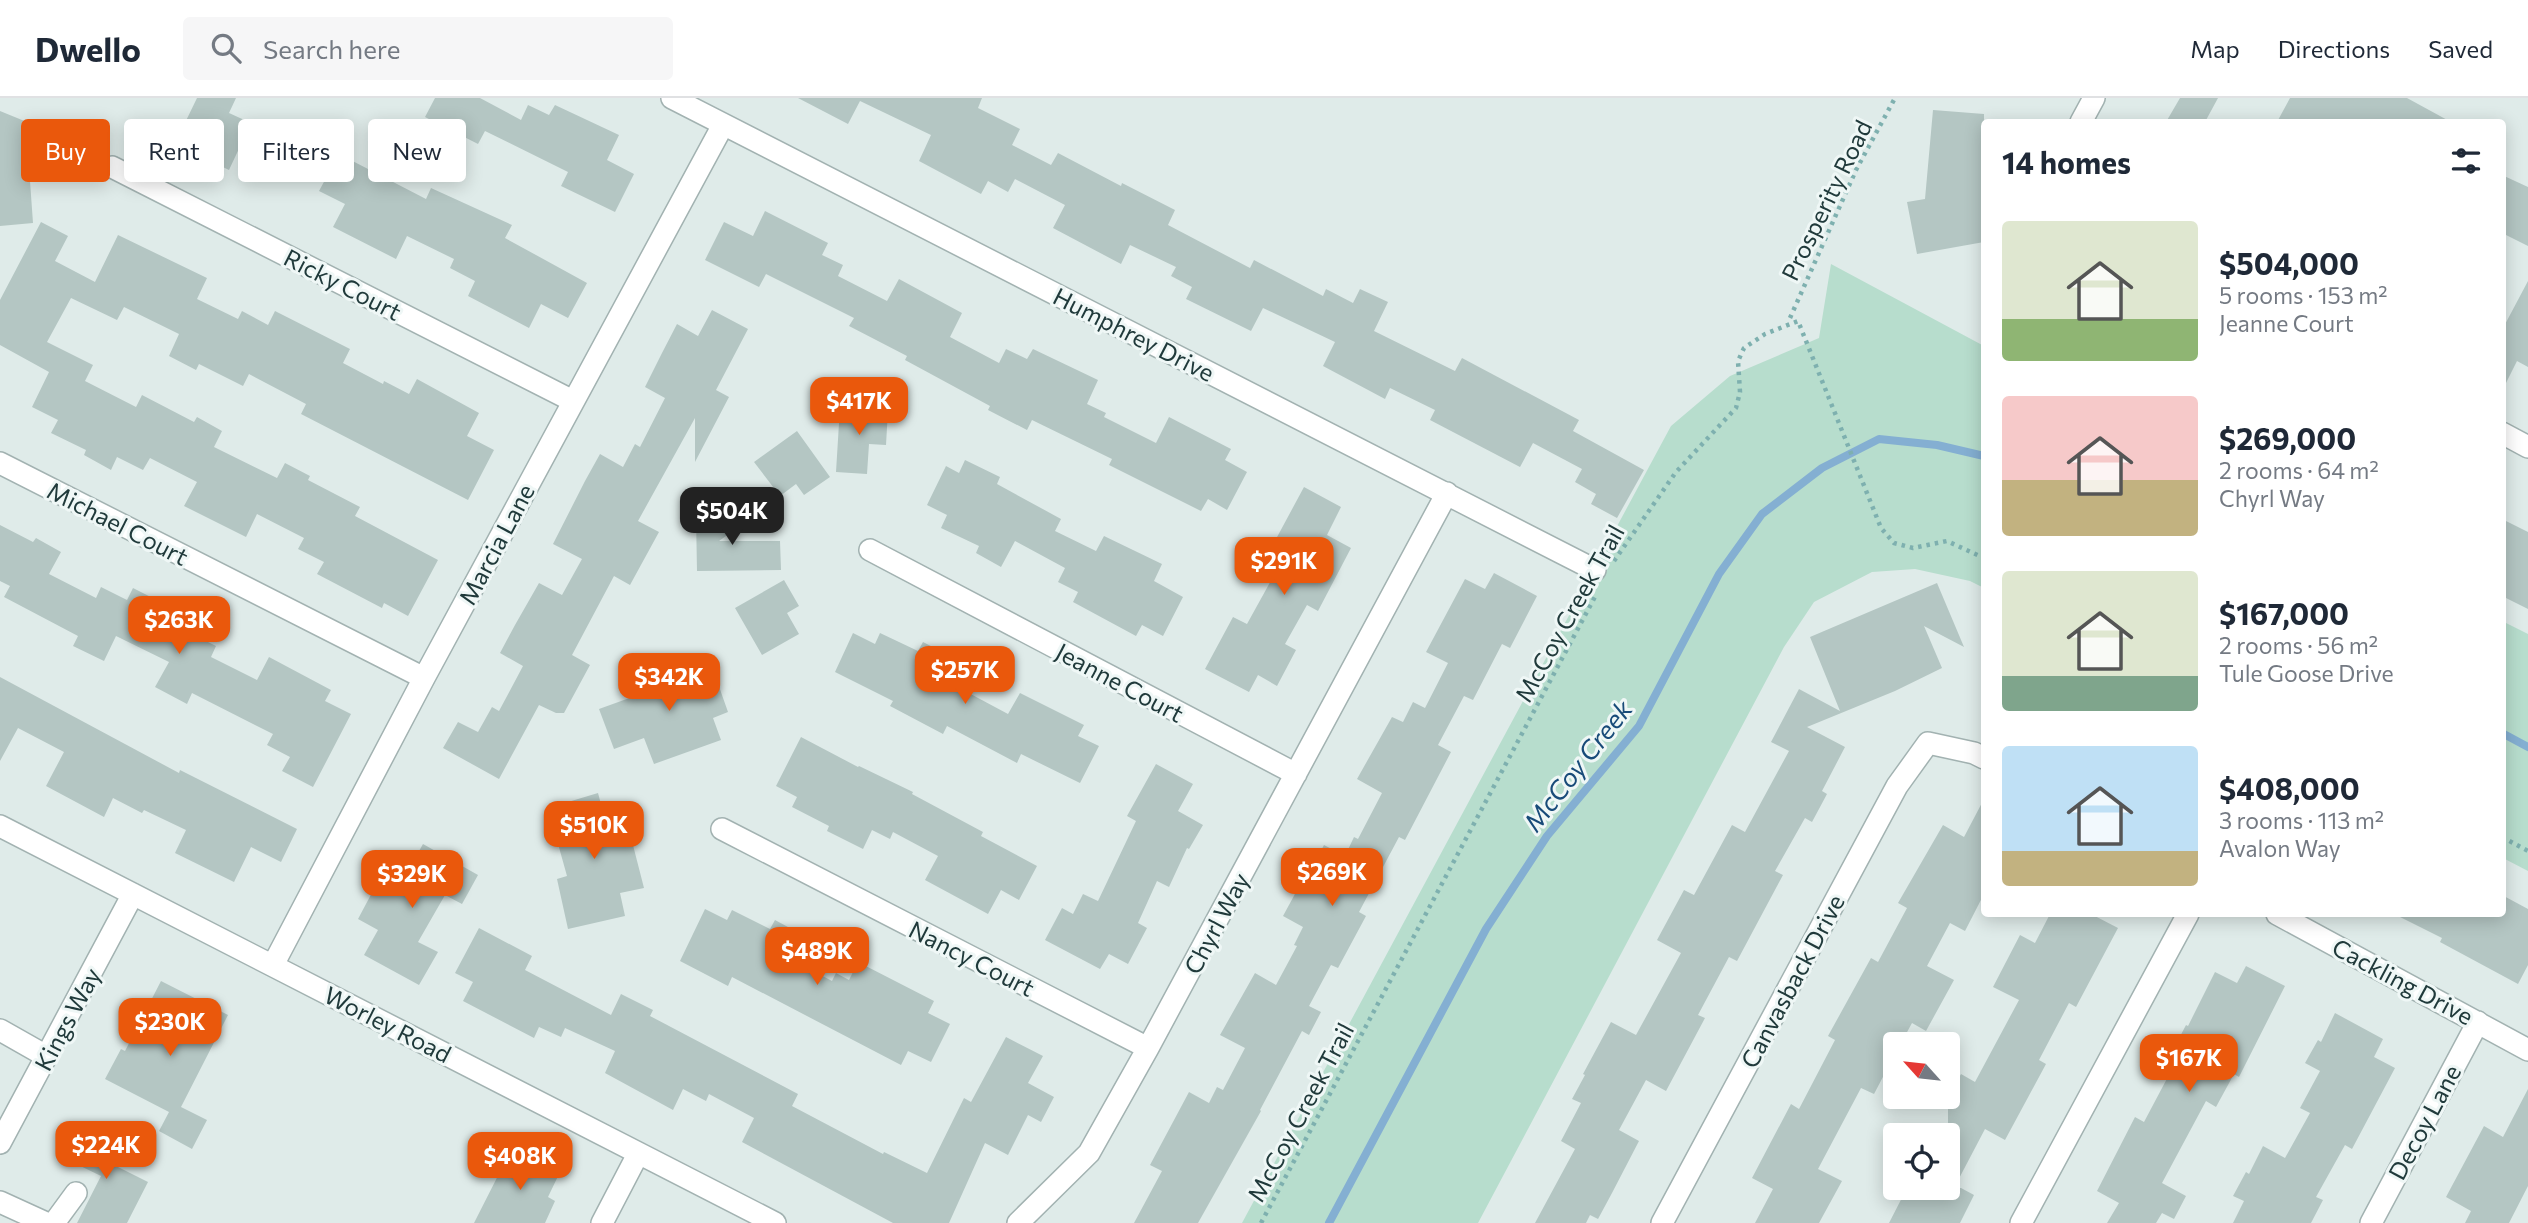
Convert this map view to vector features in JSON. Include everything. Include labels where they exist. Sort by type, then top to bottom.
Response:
[{"type":"street","name":"Humphrey Drive","points":[[672,98],[1447,494],[1601,577]]},
{"type":"street","points":[[2083,119],[2094,98]]},
{"type":"street","name":"Marcia Lane","points":[[272,965],[723,125]]},
{"type":"street","name":"Ricky Court","points":[[112,167],[573,401]]},
{"type":"street","points":[[2506,435],[2528,447]]},
{"type":"street","name":"Michael Court","points":[[0,463],[424,678]]},
{"type":"street","name":"Chyrl Way","points":[[1018,1223],[1089,1153],[1447,494]]},
{"type":"street","name":"Jeanne Court","points":[[870,550],[1296,774]]},
{"type":"street","name":"Canvasback Drive","points":[[1662,1223],[1897,786],[1928,743],[1981,756]]},
{"type":"street","name":"Worley Road","points":[[0,826],[775,1223]]},
{"type":"street","name":"Nancy Court","points":[[722,829],[1148,1048]]},
{"type":"street","name":"Kings Way","points":[[0,1143],[134,894]]},
{"type":"street","points":[[2021,1223],[2186,917]]},
{"type":"street","name":"Cackling Drive","points":[[2283,917],[2528,1050]]},
{"type":"street","name":"Decoy Lane","points":[[2371,1223],[2478,1022]]},
{"type":"street","points":[[0,1030],[46,1056]]},
{"type":"street","points":[[602,1223],[639,1154]]},
{"type":"street","points":[[54,1223],[76,1194]]},
{"type":"street","points":[[0,1202],[46,1223]]},
{"type":"path","name":"Prosperity Road","points":[[1790,318],[1856,170],[1895,98]]},
{"type":"path","name":"McCoy Creek Trail","points":[[1261,1223],[1601,577],[1676,472],[1736,408],[1740,392],[1738,361],[1744,348],[1765,334],[1798,321],[1881,528],[1894,543],[1913,548],[1947,541],[1981,557]]},
{"type":"path","points":[[2506,839],[2528,851]]},
{"type":"green space","points":[[1831,264],[1981,344],[1981,586],[1970,581],[1915,569],[1872,572],[1814,602],[1784,647],[1478,1223],[1242,1223],[1671,426],[1730,376],[1819,338]]},
{"type":"green space","points":[[2506,623],[2528,634],[2528,871],[2506,860]]},
{"type":"building","points":[[197,98],[236,98],[229,113],[242,119],[238,119],[238,151],[229,170],[224,168],[224,119],[187,119]]},
{"type":"building","points":[[435,98],[480,98],[521,120],[528,105],[549,115],[555,105],[619,135],[607,160],[634,174],[615,212],[561,186],[568,172],[485,131],[478,144],[466,138],[466,119],[425,117]]},
{"type":"building","points":[[798,98],[982,98],[978,108],[1020,129],[1012,145],[1051,165],[1058,153],[1175,210],[1168,225],[1250,268],[1254,260],[1323,296],[1326,289],[1353,303],[1360,289],[1388,302],[1374,331],[1455,371],[1462,358],[1579,420],[1573,431],[1644,470],[1617,518],[1591,504],[1596,494],[1575,482],[1582,469],[1533,443],[1520,467],[1430,420],[1435,410],[1390,388],[1385,399],[1323,366],[1335,342],[1263,308],[1251,331],[1186,299],[1192,287],[1171,276],[1176,267],[1130,245],[1121,264],[1053,228],[1065,205],[1015,179],[1008,192],[988,181],[981,194],[919,161],[931,135],[860,101],[848,124]]},
{"type":"building","points":[[2180,98],[2218,98],[2207,119],[2168,119]]},
{"type":"building","points":[[2290,98],[2407,98],[2446,119],[2279,119]]},
{"type":"building","points":[[1933,110],[1984,114],[1984,119],[1981,119],[1981,243],[1917,254],[1907,202],[1925,199]]},
{"type":"building","points":[[0,111],[21,120],[21,182],[30,182],[33,223],[0,226]]},
{"type":"building","points":[[354,162],[368,169],[368,182],[393,182],[426,199],[431,188],[512,225],[505,238],[587,283],[568,318],[541,304],[529,328],[468,296],[475,281],[450,268],[454,259],[407,236],[396,259],[333,227],[345,204],[319,191],[324,182],[354,182]]},
{"type":"building","points":[[2506,177],[2528,187],[2528,246],[2506,235]]},
{"type":"building","points":[[765,211],[828,243],[822,255],[843,265],[838,276],[887,301],[899,279],[962,313],[950,337],[999,363],[1006,349],[1027,359],[1033,349],[1098,380],[1087,404],[1106,413],[1104,417],[1156,443],[1169,417],[1231,449],[1225,460],[1247,472],[1227,510],[1208,499],[1201,511],[1109,465],[1112,459],[1032,420],[1027,430],[988,410],[990,406],[905,360],[907,356],[849,326],[854,318],[766,274],[759,287],[705,260],[724,222],[753,236]]},
{"type":"building","points":[[41,222],[68,236],[55,261],[95,282],[118,235],[207,278],[197,299],[238,319],[242,311],[268,325],[275,311],[350,349],[343,363],[383,384],[384,381],[409,394],[417,379],[479,413],[467,436],[494,450],[468,500],[301,414],[306,404],[249,374],[243,386],[199,364],[196,370],[169,356],[179,334],[124,307],[117,320],[71,298],[47,342],[93,365],[85,381],[136,407],[142,395],[194,422],[197,417],[222,431],[214,447],[277,478],[285,463],[310,476],[308,480],[360,507],[355,516],[438,560],[408,616],[384,603],[382,608],[317,574],[324,562],[298,549],[304,538],[257,514],[246,537],[184,506],[197,482],[150,458],[143,470],[117,457],[111,470],[84,455],[86,450],[51,433],[58,420],[32,407],[49,372],[0,345],[0,300]]},
{"type":"building","points":[[2528,281],[2528,367],[2517,361],[2506,383],[2506,322]]},
{"type":"building","points":[[712,310],[748,329],[716,390],[729,397],[695,462],[695,418],[638,521],[659,532],[630,585],[614,576],[572,655],[590,665],[564,713],[556,713],[539,705],[499,779],[443,748],[458,722],[478,732],[492,707],[499,711],[523,666],[500,653],[515,625],[539,583],[562,595],[582,559],[553,544],[585,481],[600,454],[623,467],[635,444],[640,447],[665,398],[645,387],[677,324],[698,336]]},
{"type":"building","points":[[840,407],[888,410],[886,445],[869,444],[867,474],[836,472]]},
{"type":"building","points":[[797,431],[830,477],[804,495],[796,484],[780,496],[754,462]]},
{"type":"building","points":[[965,460],[1000,477],[997,484],[1061,519],[1055,531],[1096,551],[1104,536],[1162,564],[1154,581],[1183,597],[1163,636],[1142,625],[1136,636],[1073,602],[1078,592],[1058,582],[1065,568],[1015,541],[1001,567],[976,553],[979,546],[941,528],[947,515],[927,505],[946,466],[959,473]]},
{"type":"building","points":[[1304,487],[1341,507],[1327,535],[1351,548],[1318,611],[1307,605],[1285,644],[1296,650],[1277,686],[1258,675],[1249,692],[1205,669],[1233,617],[1247,624],[1290,546],[1276,539]]},
{"type":"building","points":[[696,516],[754,516],[719,541],[780,541],[781,570],[697,571]]},
{"type":"building","points":[[2506,521],[2528,532],[2528,609],[2506,598]]},
{"type":"building","points":[[0,525],[33,542],[36,538],[61,552],[49,574],[96,598],[101,587],[127,600],[133,588],[196,620],[190,633],[216,646],[211,657],[257,680],[269,657],[331,690],[325,701],[351,714],[313,787],[282,771],[290,757],[267,745],[273,734],[192,693],[187,704],[155,687],[169,662],[116,636],[104,661],[73,646],[78,636],[4,597],[10,586],[0,581]]},
{"type":"building","points":[[1494,573],[1537,596],[1510,648],[1502,644],[1473,700],[1464,696],[1438,745],[1451,752],[1405,840],[1399,837],[1359,912],[1366,916],[1338,968],[1331,965],[1309,1006],[1321,1012],[1309,1035],[1302,1031],[1198,1223],[1134,1223],[1162,1171],[1150,1165],[1189,1092],[1209,1103],[1217,1087],[1223,1090],[1245,1048],[1220,1035],[1255,973],[1276,985],[1297,946],[1294,945],[1303,927],[1283,916],[1302,881],[1304,882],[1324,845],[1345,856],[1354,837],[1358,839],[1382,793],[1357,779],[1392,717],[1403,722],[1413,702],[1425,708],[1448,663],[1426,652],[1465,579],[1485,589]]},
{"type":"building","points":[[784,580],[799,606],[787,613],[799,634],[762,655],[735,608]]},
{"type":"building","points":[[1937,583],[1964,647],[1924,626],[1942,668],[1895,691],[1807,727],[1845,747],[1822,791],[1827,794],[1812,822],[1805,818],[1775,871],[1783,875],[1737,961],[1729,957],[1698,1015],[1705,1018],[1666,1091],[1646,1080],[1619,1130],[1639,1141],[1598,1219],[1590,1215],[1586,1223],[1535,1223],[1575,1149],[1561,1141],[1581,1103],[1572,1099],[1585,1075],[1583,1074],[1611,1022],[1636,1035],[1681,953],[1657,940],[1684,890],[1694,895],[1732,825],[1745,832],[1789,751],[1771,742],[1799,689],[1840,711],[1810,637]]},
{"type":"building","points":[[853,633],[875,644],[880,633],[918,651],[923,642],[954,658],[944,677],[1008,714],[1020,693],[1084,725],[1078,736],[1099,746],[1080,783],[1021,754],[1017,763],[947,726],[943,734],[890,706],[893,701],[835,672]]},
{"type":"building","points":[[710,661],[728,712],[713,718],[721,740],[654,764],[644,738],[614,749],[599,709],[635,696],[629,681],[649,673],[653,682]]},
{"type":"building","points":[[0,677],[179,773],[180,770],[297,829],[281,862],[251,847],[234,882],[175,853],[186,830],[113,798],[104,817],[46,786],[64,752],[18,728],[0,761]]},
{"type":"building","points":[[801,737],[913,792],[912,794],[983,832],[981,836],[1037,866],[1019,900],[1001,890],[988,914],[925,880],[938,856],[893,832],[890,839],[872,830],[863,849],[827,831],[829,826],[792,807],[797,797],[776,786]]},
{"type":"building","points":[[1156,764],[1193,784],[1178,811],[1203,825],[1189,849],[1187,848],[1169,887],[1157,881],[1138,923],[1147,928],[1128,964],[1109,954],[1100,969],[1045,940],[1062,908],[1073,914],[1083,894],[1098,901],[1136,821],[1127,816]]},
{"type":"building","points":[[598,793],[605,819],[625,814],[644,888],[620,893],[625,916],[568,929],[557,879],[567,876],[548,808]]},
{"type":"building","points":[[1981,805],[1981,900],[1965,931],[1950,923],[1927,966],[1954,980],[1926,1031],[1912,1023],[1907,1032],[1883,1032],[1883,1077],[1874,1094],[1861,1088],[1818,1169],[1842,1181],[1819,1223],[1755,1223],[1773,1189],[1752,1178],[1791,1104],[1799,1109],[1835,1040],[1828,1036],[1871,958],[1878,962],[1907,908],[1898,903],[1943,825],[1964,837]]},
{"type":"building","points":[[423,844],[478,875],[462,904],[445,895],[418,942],[438,952],[419,985],[364,955],[378,930],[358,919],[391,857],[410,867]]},
{"type":"building","points":[[2506,897],[2528,909],[2528,965],[2518,984],[2440,942],[2442,938],[2400,917],[2506,917]]},
{"type":"building","points":[[705,909],[727,920],[732,910],[770,929],[775,920],[799,933],[787,957],[832,981],[836,973],[849,980],[858,962],[934,1001],[928,1013],[950,1024],[931,1062],[908,1051],[901,1065],[732,977],[728,986],[680,961]]},
{"type":"building","points":[[2048,917],[2097,917],[2118,928],[2076,1007],[2069,1003],[2039,1060],[2046,1064],[2005,1140],[1985,1129],[1960,1177],[1960,1123],[1948,1123],[1948,1110],[1960,1110],[1960,1076],[1975,1082],[2019,1000],[1993,987],[2020,935],[2035,943]]},
{"type":"building","points":[[479,928],[532,956],[525,970],[611,1015],[621,994],[653,1010],[650,1016],[798,1094],[792,1106],[883,1154],[884,1152],[927,1173],[964,1098],[971,1102],[1006,1037],[1043,1056],[1028,1083],[1054,1097],[1041,1122],[1028,1115],[1008,1155],[985,1143],[949,1223],[893,1223],[742,1142],[754,1118],[709,1094],[706,1101],[683,1089],[673,1110],[605,1073],[615,1051],[565,1028],[561,1037],[539,1027],[534,1038],[463,1001],[473,982],[455,973]]},
{"type":"building","points":[[2246,966],[2285,986],[2239,1077],[2234,1074],[2216,1107],[2206,1101],[2162,1183],[2186,1196],[2174,1219],[2162,1213],[2156,1223],[2107,1223],[2119,1203],[2097,1191],[2135,1117],[2144,1122],[2180,1054],[2173,1050],[2215,972],[2237,983]]},
{"type":"building","points":[[161,981],[228,1015],[181,1107],[207,1120],[192,1149],[159,1131],[169,1112],[105,1079],[121,1049],[125,1051]]},
{"type":"building","points":[[2335,1013],[2383,1039],[2374,1057],[2395,1068],[2352,1149],[2345,1145],[2316,1197],[2323,1200],[2311,1223],[2233,1223],[2244,1201],[2233,1196],[2246,1172],[2249,1174],[2263,1146],[2285,1158],[2310,1113],[2300,1108],[2320,1071],[2305,1063],[2318,1040],[2321,1042]]},
{"type":"building","points":[[2528,1089],[2528,1186],[2509,1223],[2465,1223],[2471,1211],[2446,1197],[2484,1126],[2503,1137]]},
{"type":"building","points":[[79,1128],[122,1150],[114,1165],[148,1182],[127,1223],[77,1223],[101,1176],[64,1158]]},
{"type":"building","points":[[512,1148],[560,1172],[548,1197],[555,1201],[545,1223],[474,1223]]},
{"type":"building","points":[[1960,1188],[1974,1195],[1960,1223],[1889,1223],[1901,1200],[1960,1200]]},
{"type":"waterway","name":"McCoy Creek","points":[[1329,1223],[1486,929],[1547,836],[1639,726],[1719,574],[1762,514],[1822,468],[1879,439],[1937,445],[1981,455]]},
{"type":"waterway","name":"McCoy Creek","points":[[2506,735],[2528,747]]}]
